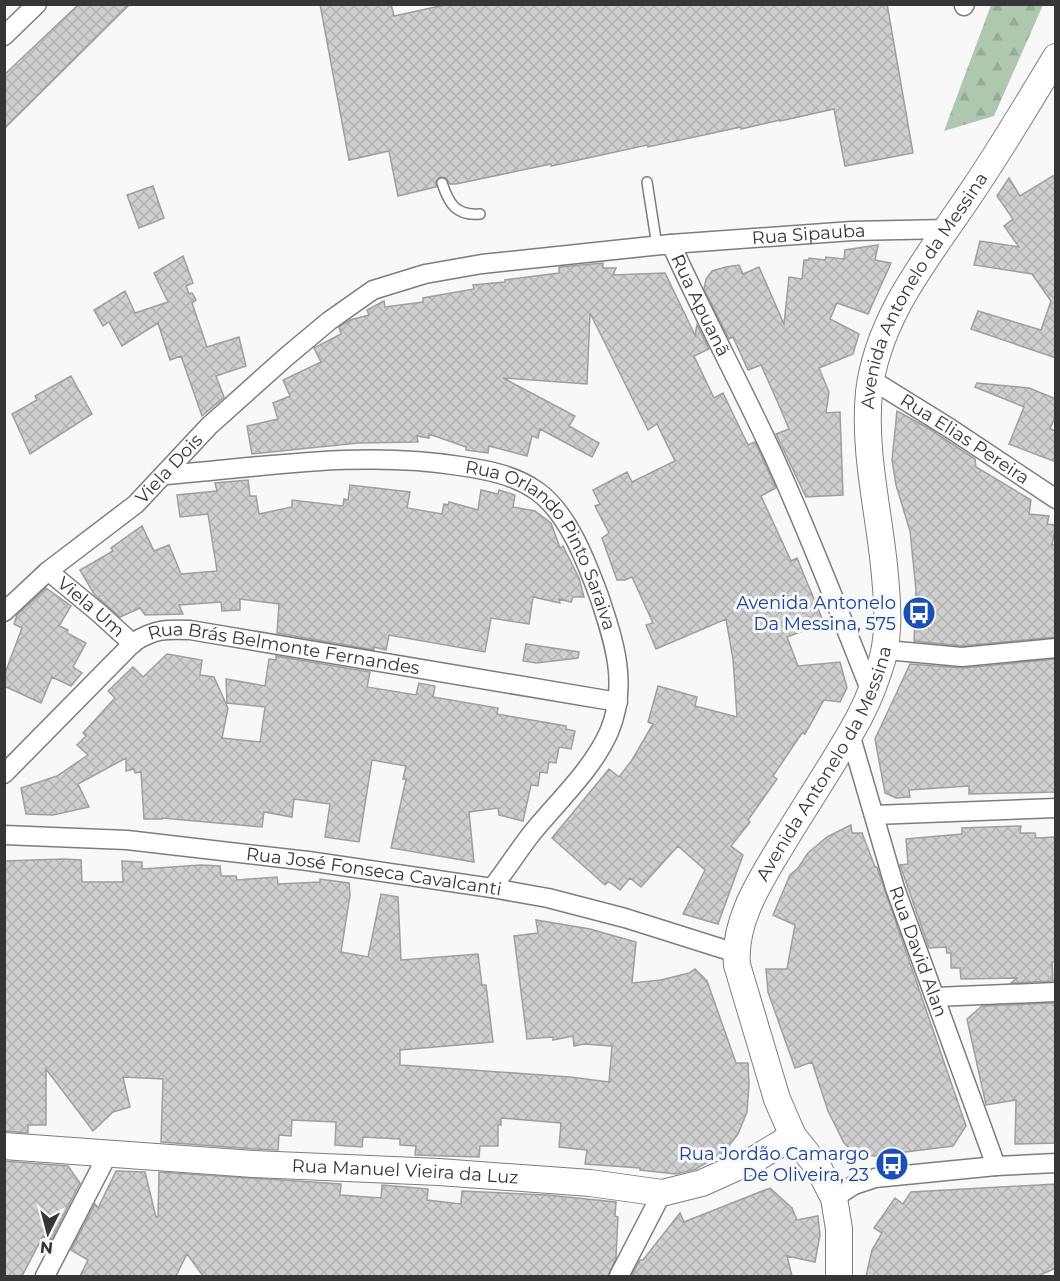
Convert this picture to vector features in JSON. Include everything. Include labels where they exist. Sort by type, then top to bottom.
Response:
[{"type":"street","points":[[4,36],[37,4]]},
{"type":"street","name":"Avenida Antonelo da Messina","points":[[839,1276],[839,1229],[834,1198],[818,1167],[793,1136],[777,1099],[737,965],[736,953],[742,924],[758,886],[850,734],[871,692],[886,650],[888,610],[882,539],[868,449],[869,393],[881,348],[902,297],[921,264],[989,166],[1056,57]]},
{"type":"street","name":"Rua Sipauba","points":[[664,245],[841,232],[947,229]]},
{"type":"street","name":"Rua Apuanã","points":[[329,321],[373,290],[424,274],[482,264],[664,245],[707,323],[774,458],[871,692]]},
{"type":"street","name":"Viela Dois","points":[[4,612],[48,571],[122,516],[166,475],[209,426],[329,321]]},
{"type":"street","name":"Rua Elias Pereira","points":[[872,380],[1056,499]]},
{"type":"street","name":"Rua Orlando Pinto Saraiva","points":[[166,475],[335,460],[386,458],[435,462],[494,471],[519,480],[539,492],[553,506],[577,542],[612,635],[620,680],[618,702],[609,732],[599,750],[532,833],[492,888]]},
{"type":"street","name":"Viela Um","points":[[48,571],[133,644]]},
{"type":"street","name":"Rua Brás Belmonte Fernandes","points":[[4,774],[133,644],[147,634],[162,629],[190,630],[618,702]]},
{"type":"street","points":[[886,650],[962,657],[1056,648]]},
{"type":"street","name":"Rua David Alan","points":[[850,734],[895,888],[996,1166]]},
{"type":"street","points":[[874,815],[1056,808]]},
{"type":"street","name":"Rua José Fonseca Cavalcanti","points":[[4,835],[128,840],[308,861],[492,888],[548,898],[625,918],[736,953]]},
{"type":"street","points":[[935,997],[1056,992]]},
{"type":"street","name":"Rua Manuel Vieira da Luz","points":[[4,1146],[253,1164],[451,1172],[590,1183],[662,1193],[702,1183],[755,1159],[793,1136]]},
{"type":"street","points":[[45,1276],[108,1154]]},
{"type":"street","points":[[834,1198],[854,1185],[875,1178],[996,1166],[1056,1163]]},
{"type":"street","points":[[619,1276],[662,1193]]},
{"type":"lane","points":[[647,182],[664,245]]},
{"type":"lane","points":[[442,183],[449,201],[455,208],[462,213],[480,214]]},
{"type":"green space","points":[[991,5],[1043,5],[994,116],[944,131]]},
{"type":"building","points":[[79,4],[130,4],[4,129],[4,75]]},
{"type":"building","points":[[320,4],[391,4],[394,16],[449,4],[887,4],[913,153],[845,166],[834,109],[456,184],[450,184],[446,178],[440,177],[436,181],[436,187],[398,196],[389,151],[349,160]]},
{"type":"building","points":[[1056,174],[1056,358],[971,329],[978,311],[1041,330],[1051,301],[1032,274],[974,265],[980,241],[1019,247],[1004,226],[1013,219],[997,196],[1009,178],[1020,196]]},
{"type":"building","points":[[153,186],[164,218],[139,228],[127,195]]},
{"type":"building","points":[[878,245],[875,260],[891,263],[868,314],[837,303],[830,319],[859,334],[853,354],[819,368],[829,392],[826,413],[840,412],[843,495],[806,497],[776,434],[789,429],[761,365],[748,370],[733,337],[729,339],[704,289],[706,279],[712,271],[726,267],[739,265],[743,274],[759,267],[784,324],[789,277],[802,279],[804,260],[809,260],[809,258],[825,260],[826,257],[844,259],[845,250]]},
{"type":"building","points":[[183,256],[193,283],[186,286],[189,294],[192,293],[196,300],[192,303],[207,347],[239,337],[246,366],[216,376],[224,397],[202,416],[181,356],[170,360],[158,323],[122,346],[109,322],[103,326],[94,310],[125,291],[135,313],[168,302],[154,273]]},
{"type":"building","points":[[603,263],[603,268],[616,268],[613,275],[665,273],[695,335],[697,325],[709,349],[694,356],[714,398],[723,393],[748,445],[755,442],[776,488],[761,496],[791,561],[797,558],[824,623],[787,637],[798,666],[840,662],[847,688],[840,702],[824,700],[805,734],[802,733],[773,776],[777,779],[748,820],[750,822],[731,846],[743,855],[718,924],[683,914],[705,870],[678,846],[641,887],[630,878],[620,890],[608,882],[605,885],[552,838],[609,769],[619,777],[632,760],[653,724],[648,722],[658,686],[697,697],[695,706],[737,717],[733,659],[726,619],[656,649],[646,625],[653,623],[632,577],[617,580],[602,538],[609,533],[595,506],[600,504],[593,490],[627,472],[632,482],[675,461],[657,424],[648,430],[590,313],[587,384],[503,378],[575,416],[569,426],[599,443],[592,457],[540,429],[538,438],[532,436],[527,456],[489,446],[488,453],[466,450],[466,447],[429,434],[429,438],[417,436],[418,442],[358,443],[252,454],[247,426],[278,419],[273,403],[290,396],[283,380],[321,362],[314,348],[341,334],[339,327],[350,320],[369,315],[367,310],[384,301],[385,307],[423,302],[423,298],[474,289],[473,285],[559,273],[559,267]]},
{"type":"building","points":[[71,376],[92,414],[30,454],[12,414],[37,400],[35,396]]},
{"type":"building","points":[[977,383],[1029,388],[1056,399],[1056,415],[1050,429],[1056,431],[1056,462],[1009,444],[1024,407],[975,387]]},
{"type":"building","points":[[897,411],[975,459],[976,467],[1031,500],[1029,514],[1049,516],[1047,524],[1056,525],[1052,545],[1056,545],[1056,637],[962,646],[914,641],[916,590],[910,531],[896,485],[892,460]]},
{"type":"building","points":[[248,480],[250,496],[256,496],[259,514],[292,507],[292,500],[343,506],[344,499],[348,500],[350,485],[410,492],[407,508],[442,514],[444,504],[448,505],[449,502],[478,510],[481,490],[498,494],[499,490],[515,495],[513,507],[535,511],[551,523],[560,548],[563,546],[579,578],[584,597],[573,597],[571,602],[559,599],[560,603],[533,597],[529,624],[491,618],[485,652],[389,635],[386,650],[374,647],[374,650],[277,633],[279,604],[240,599],[240,610],[222,611],[221,602],[179,605],[183,614],[145,615],[140,608],[120,617],[94,594],[80,570],[113,551],[111,548],[142,526],[154,551],[169,545],[181,574],[217,571],[208,514],[180,517],[177,495],[217,491],[215,483]]},
{"type":"building","points":[[46,588],[71,606],[59,626],[86,643],[73,667],[82,673],[71,686],[52,677],[41,703],[4,686],[4,676],[22,628],[14,624],[17,615]]},
{"type":"building","points":[[526,644],[579,652],[578,658],[536,663],[523,661]]},
{"type":"building","points":[[167,654],[202,660],[200,675],[214,677],[228,708],[222,738],[260,742],[265,707],[227,703],[226,679],[265,686],[269,659],[276,660],[276,656],[370,672],[367,687],[416,695],[419,683],[435,686],[433,697],[498,708],[497,714],[566,726],[566,729],[575,731],[571,749],[559,747],[556,763],[549,762],[547,773],[540,772],[538,786],[531,785],[523,821],[499,815],[498,808],[469,812],[474,862],[391,848],[406,779],[403,779],[406,766],[372,760],[359,842],[325,837],[330,804],[294,799],[292,817],[264,812],[262,827],[162,818],[144,819],[141,772],[135,773],[134,769],[126,771],[126,758],[78,784],[89,807],[53,815],[26,814],[21,788],[57,776],[88,755],[77,745],[86,736],[83,733],[115,698],[108,691],[133,667],[143,677]]},
{"type":"building","points":[[1056,659],[1056,792],[969,794],[969,786],[909,790],[910,797],[896,798],[885,793],[875,739],[910,664],[963,668]]},
{"type":"building","points":[[851,825],[852,833],[862,833],[875,867],[877,867],[966,1126],[953,1146],[874,1156],[856,1154],[844,1143],[828,1111],[812,1062],[795,1068],[768,992],[766,969],[787,969],[795,925],[773,915],[790,875],[808,853],[827,837]]},
{"type":"building","points":[[1021,826],[1020,833],[1035,833],[1036,838],[1056,837],[1056,962],[1052,962],[1053,981],[1011,983],[1017,978],[961,979],[960,968],[951,968],[951,953],[947,953],[946,947],[929,948],[900,865],[908,864],[906,839],[962,834],[962,828]]},
{"type":"building","points":[[81,860],[82,882],[123,882],[122,861],[142,862],[142,869],[220,866],[221,876],[236,876],[237,880],[277,877],[278,884],[320,882],[320,879],[349,883],[350,895],[341,952],[368,957],[381,894],[398,897],[401,960],[478,954],[482,985],[486,985],[493,1042],[400,1050],[400,1065],[570,1077],[609,1082],[612,1046],[584,1044],[574,1046],[573,1036],[553,1040],[553,1037],[527,1039],[514,936],[538,933],[536,920],[590,929],[636,942],[632,983],[661,980],[689,973],[695,969],[707,981],[736,1063],[748,1063],[747,1112],[738,1134],[724,1152],[696,1169],[676,1174],[640,1170],[640,1168],[585,1164],[587,1150],[559,1147],[561,1123],[501,1118],[501,1125],[498,1125],[498,1146],[480,1146],[479,1157],[415,1155],[416,1146],[400,1145],[400,1139],[363,1137],[362,1147],[335,1145],[336,1122],[292,1120],[291,1136],[279,1135],[278,1150],[254,1149],[161,1142],[163,1079],[123,1077],[130,1107],[113,1112],[93,1131],[46,1069],[46,1125],[28,1125],[28,1133],[4,1131],[4,861]]},
{"type":"building","points":[[1055,1003],[1056,1143],[1015,1144],[1016,1100],[986,1105],[967,1019],[982,1006]]},
{"type":"building","points":[[4,1161],[68,1166],[80,1183],[51,1240],[43,1236],[22,1276],[4,1276]]},
{"type":"building","points":[[116,1171],[145,1172],[156,1217],[158,1217],[159,1172],[341,1184],[340,1195],[381,1198],[382,1185],[428,1189],[427,1200],[461,1204],[462,1191],[547,1195],[616,1202],[615,1216],[618,1217],[616,1258],[608,1276],[203,1276],[187,1254],[176,1276],[80,1276],[88,1260],[71,1250],[95,1204],[98,1208]]},
{"type":"building","points":[[1056,1184],[1056,1268],[1038,1276],[866,1276],[872,1250],[882,1233],[874,1228],[895,1198],[903,1204],[911,1192]]},
{"type":"building","points":[[770,1188],[792,1208],[797,1220],[818,1216],[820,1235],[815,1262],[787,1256],[792,1276],[631,1276],[640,1260],[643,1260],[680,1213],[684,1222]]},
{"type":"place","name":"Avenida Antonelo Da Messina, 575","points":[[919,613]]},
{"type":"place","name":"Rua Jordão Camargo De Oliveira, 23","points":[[892,1164]]}]
